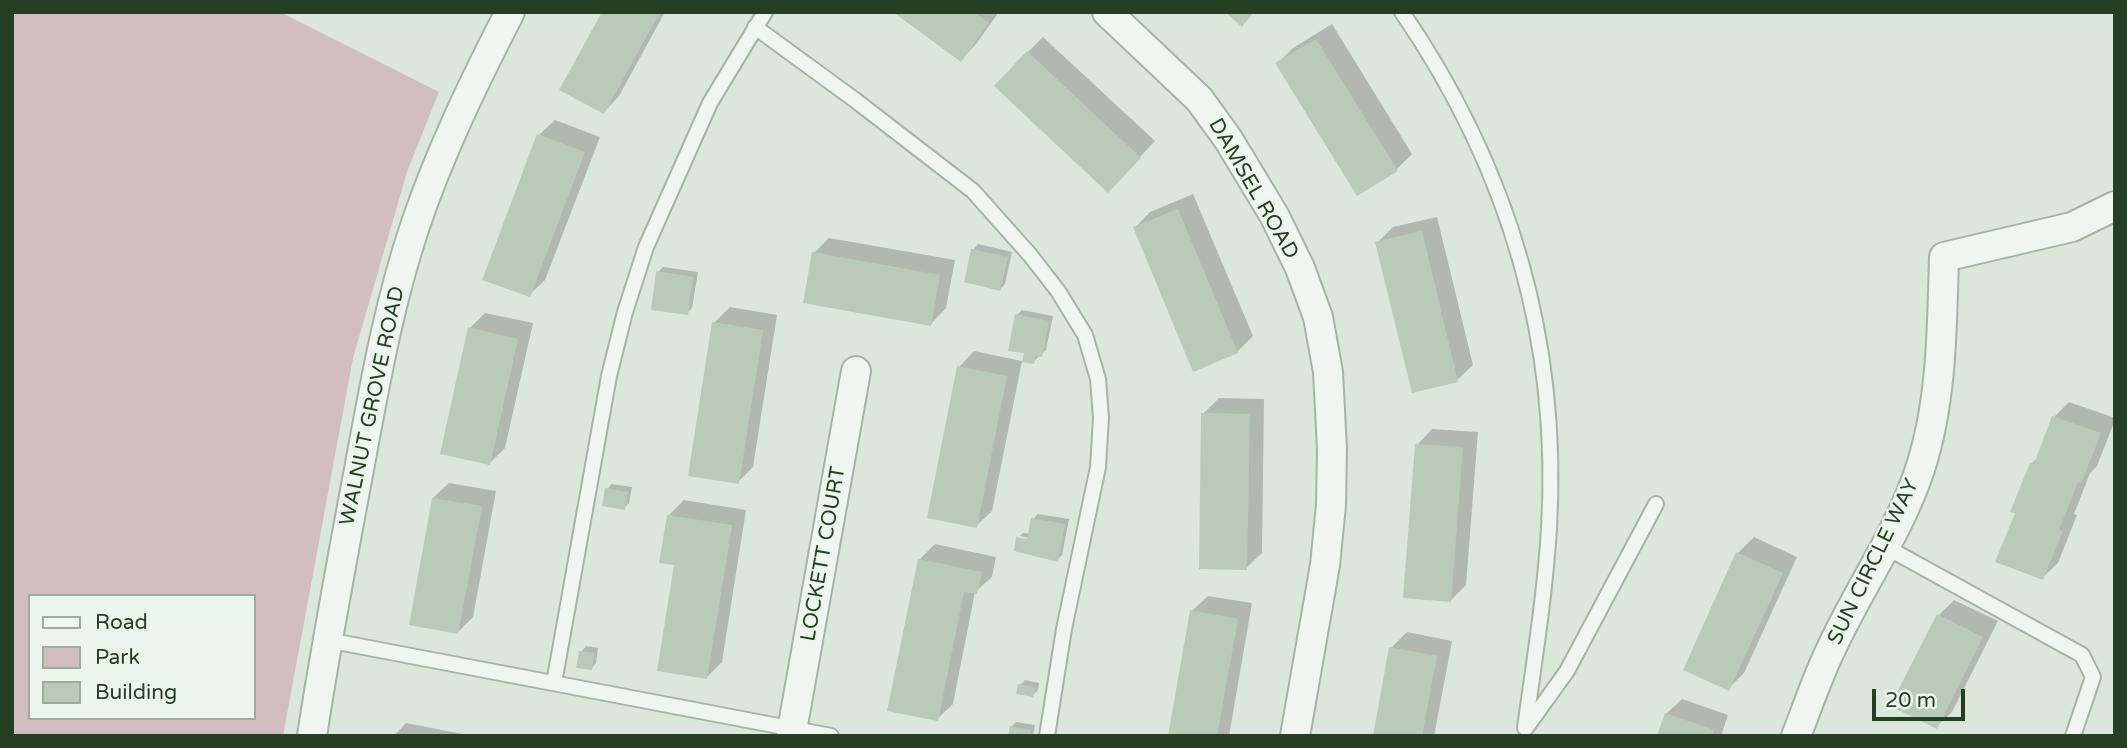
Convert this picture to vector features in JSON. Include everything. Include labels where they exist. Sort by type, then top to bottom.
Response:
[{"type":"street","name":"WALNUT GROVE ROAD","points":[[312,736],[327,640],[386,326],[398,281],[437,165],[477,75],[510,12]]},
{"type":"street","name":"DAMSEL ROAD","points":[[1107,12],[1199,99],[1228,139],[1274,215],[1300,268],[1318,317],[1328,372],[1332,449],[1331,505],[1325,565],[1295,736]]},
{"type":"street","name":"SUN CIRCLE WAY","points":[[1796,736],[1831,648],[1919,471],[1932,422],[1942,335],[1944,257],[2072,228],[2115,206]]},
{"type":"street","name":"LOCKETT COURT","points":[[792,732],[856,371]]},
{"type":"lane","points":[[554,683],[609,376],[625,312],[646,247],[710,103],[765,12]]},
{"type":"lane","points":[[1402,12],[1444,80],[1476,140],[1507,213],[1525,276],[1544,372],[1549,440],[1549,528],[1525,732]]},
{"type":"lane","points":[[755,27],[973,191],[1030,255],[1058,291],[1085,335],[1098,379],[1101,418],[1098,467],[1064,629],[1047,736]]},
{"type":"lane","points":[[1525,732],[1567,671],[1656,504]]},
{"type":"lane","points":[[1884,546],[2082,655],[2093,677],[2073,736]]},
{"type":"lane","points":[[327,640],[792,732],[831,736]]},
{"type":"green space","points":[[12,12],[280,12],[439,92],[407,172],[353,358],[283,736],[12,736]]},
{"type":"building","points":[[602,12],[660,12],[604,114],[559,90]]},
{"type":"building","points":[[893,12],[974,12],[989,23],[961,62]]},
{"type":"building","points":[[1225,12],[1254,12],[1242,27]]},
{"type":"building","points":[[1316,39],[1398,171],[1357,196],[1275,63]]},
{"type":"building","points":[[1027,51],[1141,158],[1108,193],[994,86]]},
{"type":"building","points":[[537,134],[585,152],[530,297],[482,280]]},
{"type":"building","points":[[1178,209],[1238,353],[1193,372],[1133,227]]},
{"type":"building","points":[[1422,231],[1458,382],[1412,393],[1375,242]]},
{"type":"building","points":[[971,249],[1008,257],[1000,291],[964,282]]},
{"type":"building","points":[[812,252],[940,275],[931,326],[803,303]]},
{"type":"building","points":[[656,271],[693,277],[688,315],[651,310]]},
{"type":"building","points":[[1015,314],[1049,321],[1042,357],[1035,356],[1034,364],[1022,362],[1024,353],[1008,351]]},
{"type":"building","points":[[712,322],[763,330],[739,484],[688,476]]},
{"type":"building","points":[[468,327],[518,339],[490,465],[440,454]]},
{"type":"building","points":[[957,366],[1007,376],[977,528],[927,518]]},
{"type":"building","points":[[1201,413],[1250,414],[1247,570],[1199,569]]},
{"type":"building","points":[[2052,416],[2101,433],[2059,530],[2063,531],[2043,580],[1995,562],[2015,513],[2010,512],[2030,463],[2034,464]]},
{"type":"building","points":[[1415,444],[1463,447],[1451,602],[1403,598]]},
{"type":"building","points":[[605,488],[628,492],[625,510],[602,506]]},
{"type":"building","points":[[432,498],[482,506],[458,634],[409,625]]},
{"type":"building","points":[[667,515],[732,525],[707,679],[657,671],[674,565],[659,563]]},
{"type":"building","points":[[1031,518],[1065,524],[1058,562],[1014,551],[1016,537],[1027,539]]},
{"type":"building","points":[[1736,552],[1783,573],[1729,691],[1683,670]]},
{"type":"building","points":[[918,559],[982,572],[977,594],[964,592],[938,721],[887,711]]},
{"type":"building","points":[[1190,610],[1238,619],[1217,736],[1168,736]]},
{"type":"building","points":[[1937,614],[1983,637],[1937,729],[1890,706]]},
{"type":"building","points":[[1389,647],[1437,656],[1422,736],[1373,736]]},
{"type":"building","points":[[579,651],[594,653],[592,670],[576,668]]},
{"type":"building","points":[[1018,684],[1035,687],[1033,697],[1016,694]]},
{"type":"building","points":[[1665,713],[1714,730],[1712,736],[1657,736]]},
{"type":"building","points":[[1010,726],[1031,730],[1030,736],[1008,736]]}]
